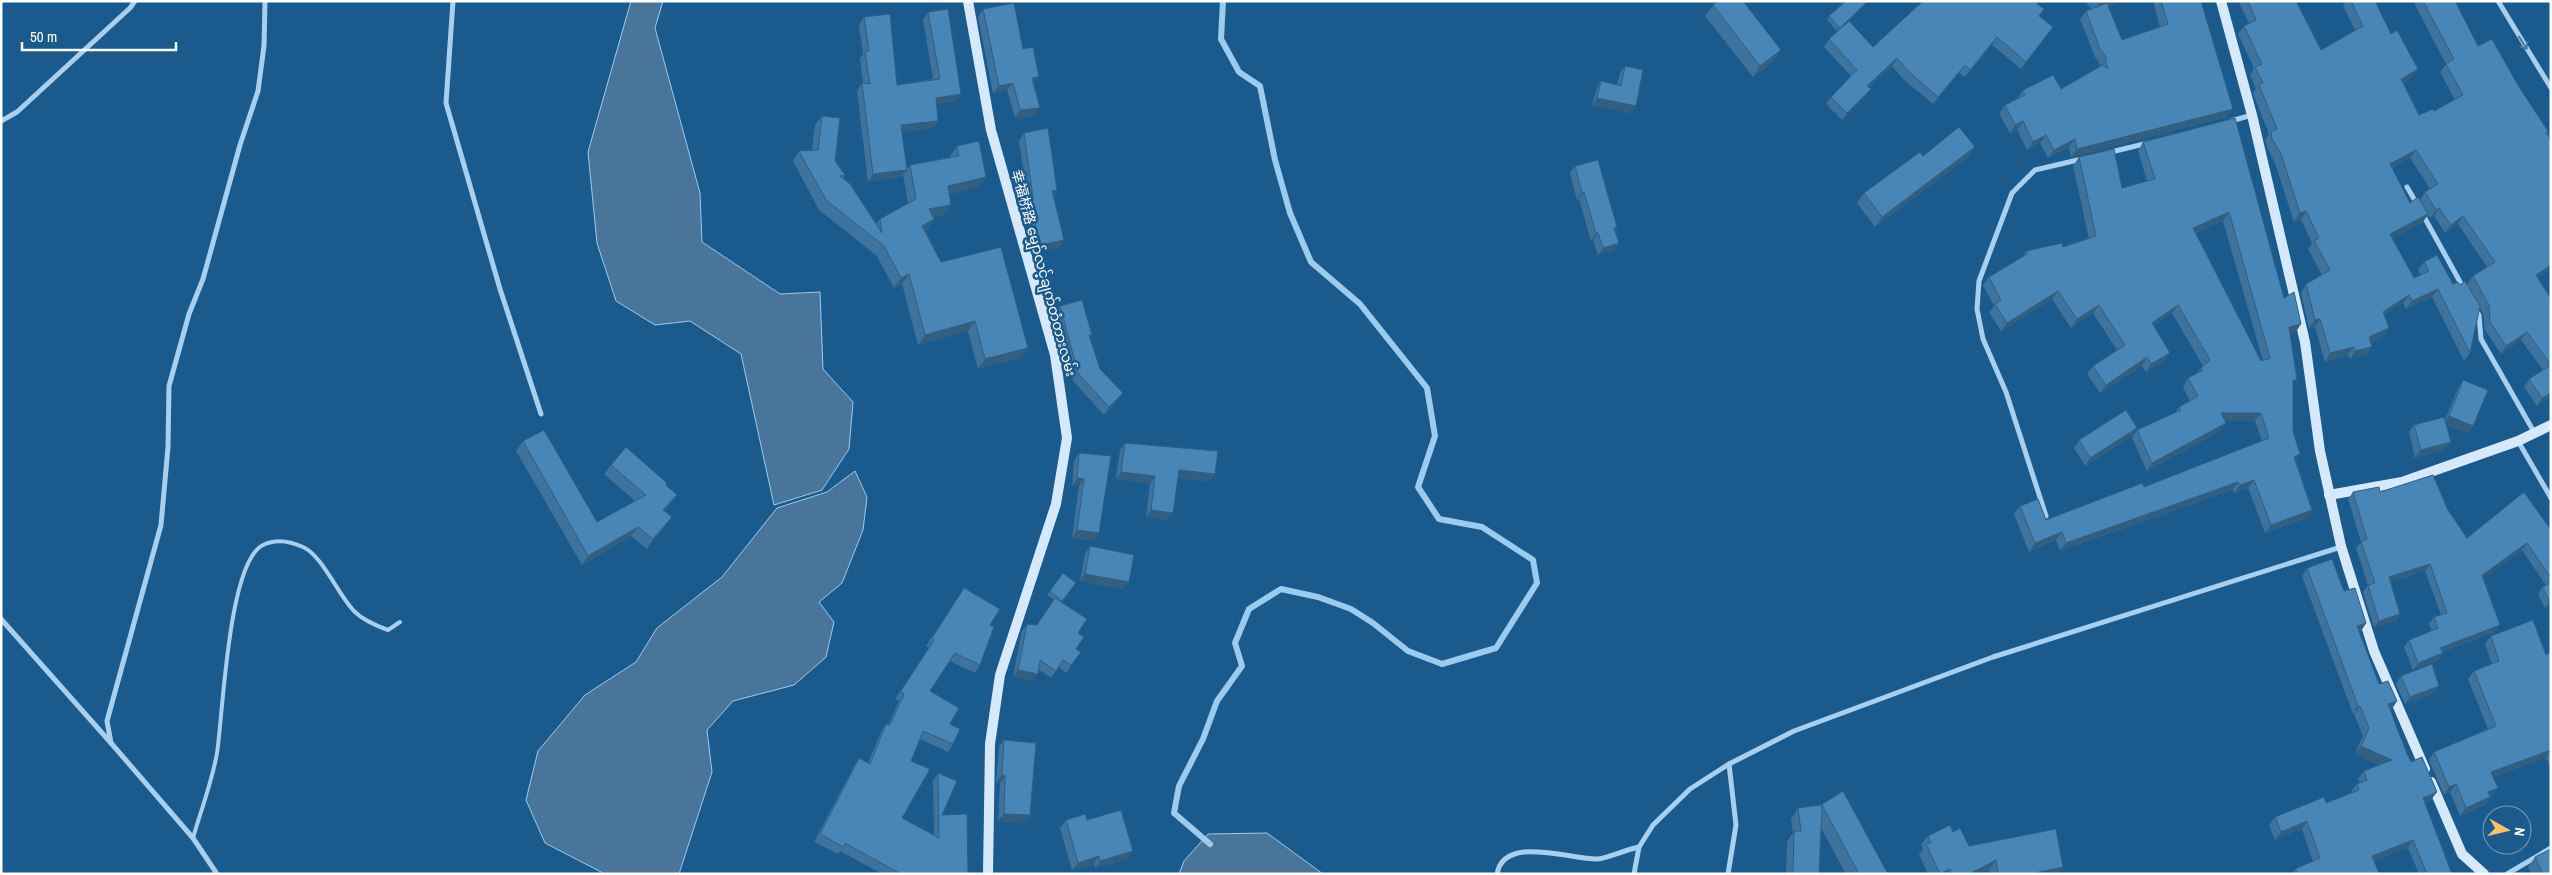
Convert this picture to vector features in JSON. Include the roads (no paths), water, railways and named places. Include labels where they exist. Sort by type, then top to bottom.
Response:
[{"type":"street","points":[[1,121],[17,112],[135,1]]},
{"type":"street","points":[[111,743],[107,721],[161,525],[168,447],[169,386],[189,314],[203,279],[240,145],[258,91],[264,46],[265,1]]},
{"type":"street","points":[[453,1],[446,103],[500,289],[541,414]]},
{"type":"street","name":"幸福桥路 မျှော်လင့်ချက်တံတားလမ်း","points":[[968,1],[991,130],[1055,355],[1067,438],[1056,504],[1000,675],[990,744],[988,874]]},
{"type":"street","points":[[2221,1],[2252,115],[2305,342],[2320,451],[2342,546],[2374,651],[2462,854],[2484,874]]},
{"type":"street","points":[[2498,1],[2551,88]]},
{"type":"street","points":[[2225,122],[2252,115]]},
{"type":"street","points":[[2098,155],[2152,142]]},
{"type":"street","points":[[2046,516],[2006,392],[1984,339],[1977,309],[1979,281],[2012,193],[2035,170],[2089,157]]},
{"type":"street","points":[[2408,187],[2470,298]]},
{"type":"street","points":[[2474,306],[2479,315],[2481,339],[2534,432]]},
{"type":"street","points":[[2330,495],[2402,482],[2518,441],[2551,425]]},
{"type":"street","points":[[2518,441],[2551,498]]},
{"type":"street","points":[[1634,874],[1639,847],[1653,825],[1690,789],[1729,764],[1794,730],[1993,657],[2342,546]]},
{"type":"street","points":[[1,619],[193,838],[217,874]]},
{"type":"street","points":[[1728,874],[1736,825],[1729,764]]},
{"type":"street","points":[[1496,874],[1498,866],[1509,855],[1526,851],[1599,859],[1639,847]]},
{"type":"street","points":[[2507,874],[2551,848]]},
{"type":"lane","points":[[193,838],[216,754],[231,620],[247,564],[261,546],[280,541],[305,548],[323,567],[355,612],[374,625],[388,630],[400,622]]},
{"type":"water","points":[[631,1],[663,1],[655,28],[700,193],[702,242],[780,294],[820,292],[823,369],[853,402],[849,449],[822,490],[774,505],[741,354],[690,321],[655,325],[616,301],[597,243],[588,152]]},
{"type":"water","points":[[855,471],[867,497],[863,530],[842,583],[819,602],[834,622],[826,657],[794,685],[733,701],[707,730],[712,772],[679,874],[605,874],[545,843],[526,800],[538,751],[585,695],[636,662],[657,628],[722,577],[777,508],[827,492]]},
{"type":"water","points":[[1267,833],[1323,874],[1179,874],[1184,861],[1208,834]]},
{"type":"waterway","points":[[1210,844],[1174,813],[1179,786],[1203,739],[1217,701],[1242,666],[1235,643],[1249,609],[1281,589],[1318,597],[1351,609],[1373,623],[1408,651],[1442,664],[1496,648],[1537,583],[1533,560],[1482,527],[1439,519],[1418,487],[1435,436],[1427,388],[1360,304],[1311,262],[1290,213],[1275,160],[1260,86],[1239,72],[1221,39],[1223,1]]}]
